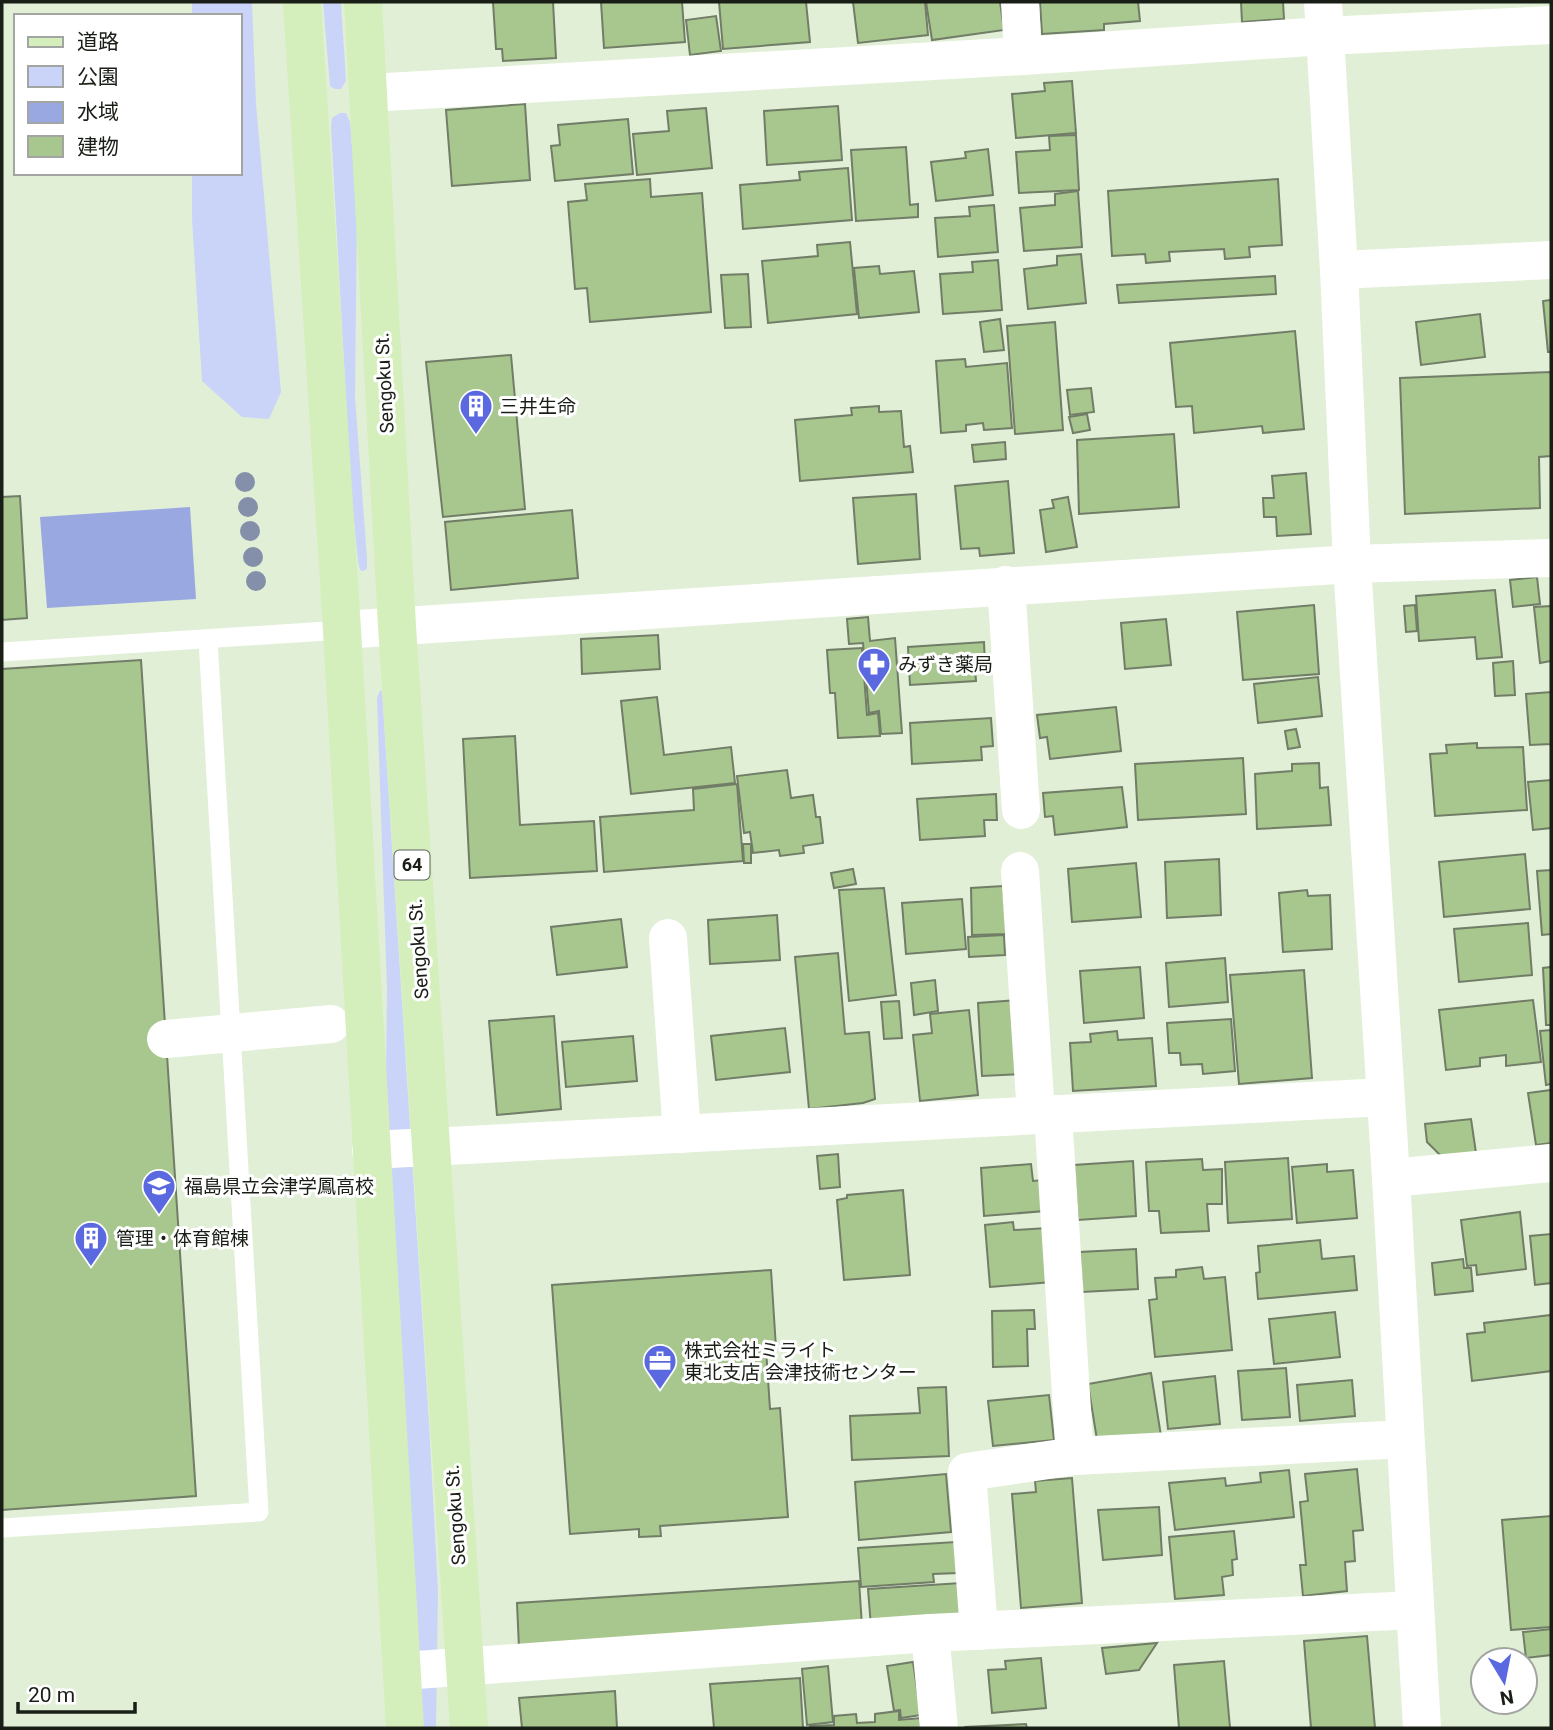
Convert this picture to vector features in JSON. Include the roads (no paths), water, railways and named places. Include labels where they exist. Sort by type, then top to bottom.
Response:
[{"type":"main road","points":[[302,2],[342,630],[405,1728]]},
{"type":"main road","name":"Sengoku St.","points":[[363,2],[397,626],[469,1728]]},
{"type":"street","points":[[1020,2],[1023,56]]},
{"type":"street","points":[[368,93],[1023,56],[1324,19],[1551,24]]},
{"type":"street","points":[[1324,19],[1339,270],[1352,564],[1422,1728]]},
{"type":"street","points":[[1339,270],[1551,260]]},
{"type":"street","points":[[342,630],[1352,564],[1551,558]]},
{"type":"street","points":[[1006,585],[1021,810]]},
{"type":"street","points":[[1020,871],[1045,1114],[1075,1457]]},
{"type":"street","points":[[668,938],[682,1134]]},
{"type":"street","points":[[166,1039],[331,1024]]},
{"type":"street","points":[[371,1150],[1385,1097]]},
{"type":"street","points":[[1391,1178],[1551,1163]]},
{"type":"street","points":[[979,1631],[967,1472],[1075,1457],[1405,1439]]},
{"type":"street","points":[[403,1671],[930,1633],[1415,1610]]},
{"type":"street","points":[[930,1633],[939,1728]]},
{"type":"lane","points":[[2,652],[342,630]]},
{"type":"lane","points":[[2,1528],[259,1512],[208,640]]},
{"type":"water","points":[[190,507],[196,599],[47,608],[40,517]]},
{"type":"place","name":"三井生命","points":[[476,436]]},
{"type":"place","name":"みずき薬局","points":[[874,694]]},
{"type":"place","name":"福島県立会津学鳳高校","points":[[159,1216]]},
{"type":"place","name":"管理・体育館棟","points":[[91,1268]]},
{"type":"place","name":"株式会社ミライト 東北支店 会津技術センター","points":[[660,1391]]}]
